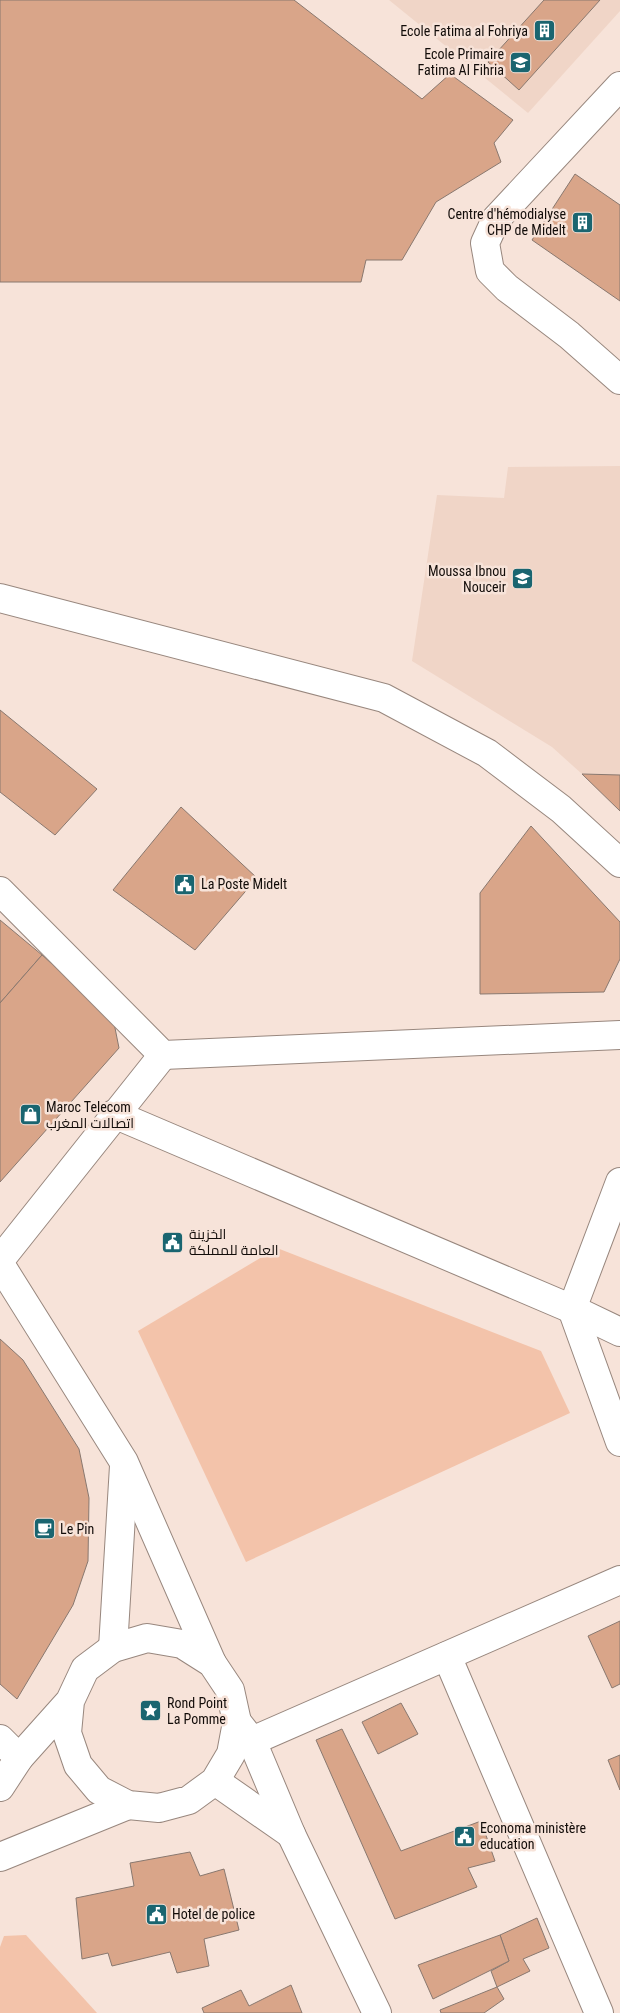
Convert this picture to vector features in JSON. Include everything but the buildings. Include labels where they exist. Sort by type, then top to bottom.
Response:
[{"type":"street","points":[[620,86],[496,219],[485,243],[490,271],[507,288],[569,335],[620,380]]},
{"type":"street","points":[[0,598],[384,698],[487,753],[561,809],[620,863]]},
{"type":"street","points":[[0,891],[163,1055],[620,1035]]},
{"type":"street","points":[[0,1260],[114,1114],[163,1055]]},
{"type":"street","points":[[114,1114],[572,1309],[620,1332]]},
{"type":"street","points":[[620,1182],[572,1309],[620,1442]]},
{"type":"street","points":[[0,1264],[124,1462],[212,1663],[230,1690],[244,1732],[378,2013]]},
{"type":"street","points":[[113,1648],[124,1462]]},
{"type":"street","points":[[70,1701],[68,1733],[78,1765],[99,1790],[128,1805],[159,1808],[189,1800],[215,1781],[244,1732],[447,1656],[620,1580]]},
{"type":"street","points":[[0,1787],[20,1758],[70,1701],[85,1669],[113,1648],[147,1638],[182,1644],[212,1663]]},
{"type":"street","points":[[447,1656],[599,2013]]},
{"type":"street","points":[[0,1739],[20,1758]]},
{"type":"street","points":[[215,1781],[291,1834]]},
{"type":"street","points":[[0,1857],[128,1805]]},
{"type":"shaded area","name":"Ecole Primaire Fatima Al Fihria","points":[[389,0],[620,0],[620,11],[528,113]]},
{"type":"shaded area","name":"Moussa Ibnou Nouceir","points":[[620,466],[620,775],[582,774],[552,747],[412,661],[437,495],[504,498],[508,467]]},
{"type":"shaded area","points":[[277,1248],[541,1351],[570,1413],[246,1562],[138,1331]]},
{"type":"shaded area","points":[[26,1935],[97,2013],[0,2013],[0,1947],[4,1936]]},
{"type":"place","name":"Ecole Fatima al Fohriya","points":[[544,31]]},
{"type":"place","name":"Ecole Primaire Fatima Al Fihria","points":[[520,62]]},
{"type":"place","name":"Centre d'hémodialyse CHP de Midelt","points":[[582,222]]},
{"type":"place","name":"Moussa Ibnou Nouceir","points":[[522,579]]},
{"type":"place","name":"La Poste Midelt","points":[[185,884]]},
{"type":"place","name":"Maroc Telecom اتصالات المغرب","points":[[30,1115]]},
{"type":"place","name":"الخزينة العامة للمملكة","points":[[173,1242]]},
{"type":"place","name":"Le Pin","points":[[44,1529]]},
{"type":"place","name":"Rond Point La Pomme","points":[[151,1711]]},
{"type":"place","name":"Economa ministère education","points":[[464,1836]]},
{"type":"place","name":"Hotel de police","points":[[156,1914]]}]
